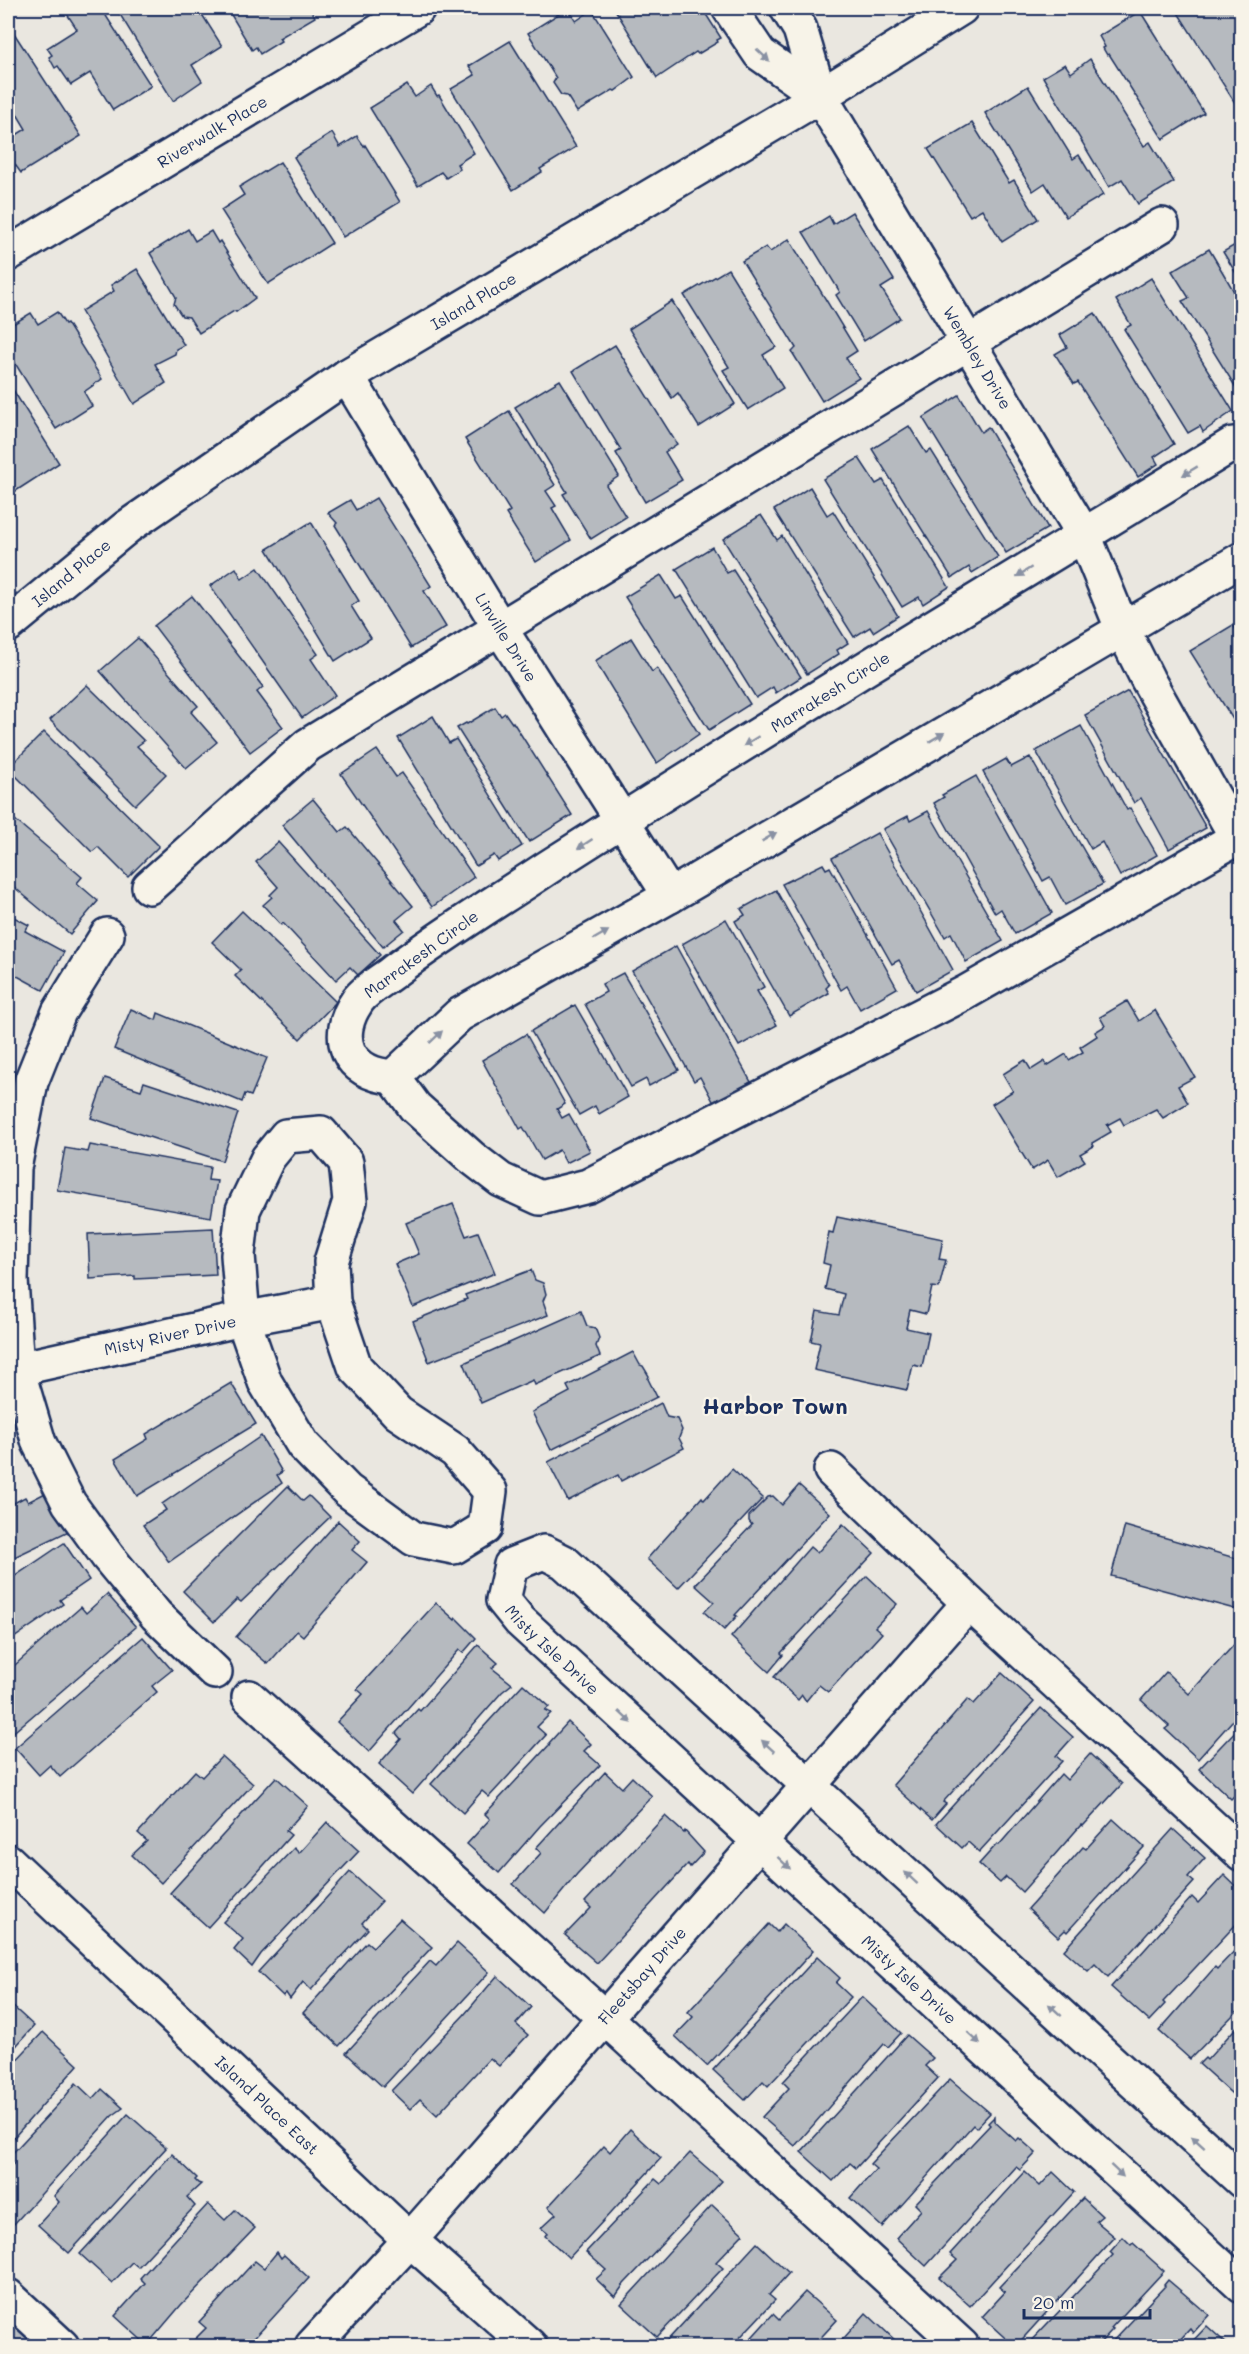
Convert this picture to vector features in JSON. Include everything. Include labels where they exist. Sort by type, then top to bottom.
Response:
[{"type":"street","name":"Riverwalk Place","points":[[8,254],[418,8]]},
{"type":"street","points":[[729,8],[760,54],[820,96]]},
{"type":"street","points":[[787,8],[800,29],[820,96]]},
{"type":"street","name":"Island Place","points":[[8,625],[127,527],[347,376],[820,96],[961,8]]},
{"type":"street","name":"Wembley Drive","points":[[820,96],[1084,535],[1122,628],[1148,680],[1239,836]]},
{"type":"street","points":[[149,887],[308,745],[1162,225]]},
{"type":"street","name":"Linville Drive","points":[[347,376],[500,628],[670,896]]},
{"type":"street","name":"Marrakesh Circle","points":[[393,1077],[368,1072],[357,1062],[348,1050],[345,1025],[360,998],[428,946],[622,820],[1084,535],[1233,444],[1242,445]]},
{"type":"street","points":[[1239,836],[965,993],[588,1186],[540,1198],[501,1180],[471,1157],[415,1107],[393,1077],[459,1015],[670,896],[1242,559]]},
{"type":"street","points":[[107,935],[58,1012],[29,1093],[14,1168],[12,1370],[39,1443],[69,1503],[108,1557],[156,1615],[215,1672]]},
{"type":"street","points":[[321,1133],[346,1162],[350,1201],[331,1262],[333,1302],[356,1366],[398,1413],[455,1451],[490,1491],[486,1528],[454,1547],[414,1539],[347,1490],[303,1445],[265,1382],[243,1319],[238,1255],[243,1210],[268,1158],[286,1136],[321,1133]]},
{"type":"street","name":"Misty River Drive","points":[[12,1370],[243,1319],[333,1302]]},
{"type":"street","points":[[831,1470],[969,1603],[1242,1854]]},
{"type":"street","name":"Misty Isle Drive","points":[[1242,2181],[564,1562],[544,1552],[511,1565],[503,1600],[520,1621],[1242,2286]]},
{"type":"street","name":"Fleetsbay Drive","points":[[312,2346],[410,2240],[969,1603]]},
{"type":"street","points":[[249,1697],[605,2018],[962,2346]]},
{"type":"street","name":"Island Place East","points":[[8,1861],[410,2240],[530,2346]]},
{"type":"street","points":[[8,2295],[62,2346]]},
{"type":"building","points":[[63,8],[101,8],[151,86],[113,110],[90,73],[71,85],[58,66],[55,68],[49,57],[52,55],[47,48],[77,29]]},
{"type":"building","points":[[116,8],[198,8],[222,46],[192,65],[202,81],[173,101]]},
{"type":"building","points":[[227,8],[310,8],[315,17],[279,38],[281,41],[260,54],[256,47],[252,50]]},
{"type":"building","points":[[568,8],[576,21],[592,10],[634,77],[615,91],[613,90],[577,112],[567,96],[561,95],[553,83],[556,78],[528,33]]},
{"type":"building","points":[[614,8],[702,8],[721,38],[717,40],[718,42],[698,54],[696,52],[657,78]]},
{"type":"building","points":[[1175,8],[1242,8],[1242,28],[1239,29],[1242,33],[1242,114]]},
{"type":"building","points":[[1140,11],[1204,113],[1163,139],[1109,54],[1107,55],[1099,36]]},
{"type":"building","points":[[10,27],[81,136],[21,173],[8,155],[8,140],[26,129],[8,99],[8,28]]},
{"type":"building","points":[[510,41],[576,147],[540,169],[542,172],[513,190],[451,89],[475,75],[469,66]]},
{"type":"building","points":[[1090,59],[1144,146],[1150,142],[1174,182],[1138,204],[1122,179],[1109,187],[1043,77],[1065,64],[1071,73]]},
{"type":"building","points":[[407,85],[415,97],[431,86],[437,96],[439,95],[474,153],[457,164],[460,169],[446,178],[441,172],[418,186],[370,108]]},
{"type":"building","points":[[1028,86],[1073,159],[1079,155],[1103,195],[1066,217],[1045,183],[1033,191],[985,113]]},
{"type":"building","points":[[972,123],[1009,183],[1014,180],[1038,219],[1002,242],[982,209],[970,216],[928,149]]},
{"type":"building","points":[[332,133],[340,147],[357,136],[400,202],[343,237],[294,157]]},
{"type":"building","points":[[280,162],[332,243],[268,284],[221,210],[244,195],[239,187]]},
{"type":"building","points":[[852,212],[894,280],[881,288],[900,318],[864,341],[836,295],[840,292],[803,232],[829,216],[833,224]]},
{"type":"building","points":[[188,229],[195,241],[211,231],[218,243],[220,241],[255,298],[236,312],[234,311],[199,333],[189,317],[182,316],[174,304],[176,297],[150,253]]},
{"type":"building","points":[[789,239],[857,351],[846,358],[859,378],[822,401],[792,352],[796,348],[742,261],[766,247],[770,252]]},
{"type":"building","points":[[1242,241],[1242,283],[1223,252]]},
{"type":"building","points":[[1209,249],[1242,305],[1242,400],[1182,301],[1189,298],[1172,271]]},
{"type":"building","points":[[137,269],[184,345],[176,349],[175,354],[155,364],[166,383],[134,404],[81,311],[114,291],[111,285]]},
{"type":"building","points":[[728,269],[776,347],[763,355],[783,388],[748,410],[723,370],[729,367],[684,295]]},
{"type":"building","points":[[1151,278],[1233,411],[1203,432],[1200,426],[1188,433],[1124,329],[1131,325],[1116,300]]},
{"type":"building","points":[[672,301],[735,404],[699,427],[678,393],[672,398],[629,329]]},
{"type":"building","points":[[57,312],[65,324],[67,323],[102,379],[84,392],[92,406],[56,429],[8,352],[8,327],[31,313],[38,324]]},
{"type":"building","points":[[1095,313],[1174,444],[1154,457],[1158,464],[1138,477],[1078,382],[1074,384],[1055,354],[1067,347],[1060,335]]},
{"type":"building","points":[[615,345],[677,444],[665,452],[682,480],[645,502],[616,453],[621,450],[573,371]]},
{"type":"building","points":[[560,380],[619,476],[606,485],[626,517],[591,539],[563,494],[567,492],[515,407]]},
{"type":"building","points":[[8,382],[59,463],[8,496]]},
{"type":"building","points":[[959,395],[981,432],[988,427],[1048,528],[1006,553],[923,418]]},
{"type":"building","points":[[509,411],[555,485],[546,491],[556,506],[552,508],[571,540],[536,562],[506,514],[510,511],[465,439]]},
{"type":"building","points":[[909,426],[926,453],[931,450],[998,557],[972,573],[969,567],[952,578],[872,449]]},
{"type":"building","points":[[859,458],[876,484],[883,480],[949,587],[923,604],[919,597],[902,607],[823,479]]},
{"type":"building","points":[[810,487],[827,515],[833,511],[898,616],[873,632],[870,627],[854,637],[774,510]]},
{"type":"building","points":[[376,498],[431,586],[424,591],[446,627],[411,648],[335,525],[337,523],[328,513],[350,500],[356,510]]},
{"type":"building","points":[[761,515],[777,540],[782,536],[848,643],[837,650],[839,654],[807,674],[723,539]]},
{"type":"building","points":[[311,522],[359,601],[351,606],[371,638],[335,661],[267,549]]},
{"type":"building","points":[[712,547],[727,573],[733,570],[801,677],[776,693],[773,687],[756,698],[676,569]]},
{"type":"building","points":[[236,568],[242,579],[258,568],[318,654],[311,659],[335,695],[302,718],[210,586]]},
{"type":"building","points":[[661,575],[676,599],[682,596],[750,704],[709,730],[625,597]]},
{"type":"building","points":[[192,596],[263,687],[257,692],[283,727],[250,752],[154,626]]},
{"type":"building","points":[[1233,625],[1242,639],[1242,734],[1190,651]]},
{"type":"building","points":[[138,638],[198,706],[191,712],[217,742],[186,768],[100,671]]},
{"type":"building","points":[[631,638],[652,672],[657,668],[699,734],[657,763],[595,661]]},
{"type":"building","points":[[87,685],[144,741],[137,746],[166,774],[135,805],[50,720]]},
{"type":"building","points":[[1128,691],[1206,828],[1169,849],[1141,798],[1134,803],[1085,715]]},
{"type":"building","points":[[495,707],[501,716],[505,713],[513,722],[572,815],[529,842],[457,728]]},
{"type":"building","points":[[433,716],[449,743],[456,739],[522,846],[498,861],[494,855],[476,866],[398,738]]},
{"type":"building","points":[[1081,726],[1127,810],[1130,808],[1157,855],[1120,876],[1102,842],[1091,849],[1036,751]]},
{"type":"building","points":[[44,732],[159,846],[128,877],[98,847],[92,852],[8,768]]},
{"type":"building","points":[[377,750],[396,777],[402,773],[474,877],[432,907],[341,774]]},
{"type":"building","points":[[1030,757],[1103,884],[1065,905],[1050,877],[1043,881],[983,772],[1006,759],[1011,767]]},
{"type":"building","points":[[976,776],[1052,913],[1015,934],[1001,909],[995,913],[934,803],[944,797],[942,795]]},
{"type":"building","points":[[313,799],[340,832],[347,827],[413,906],[396,920],[404,930],[383,947],[282,825]]},
{"type":"building","points":[[928,811],[1003,941],[966,962],[951,933],[945,937],[883,829],[908,816],[910,821]]},
{"type":"building","points":[[8,814],[82,877],[77,883],[98,901],[70,934],[8,882]]},
{"type":"building","points":[[877,833],[953,970],[916,991],[899,960],[892,964],[832,858]]},
{"type":"building","points":[[278,842],[380,955],[358,975],[350,967],[336,980],[263,905],[278,887],[256,862]]},
{"type":"building","points":[[823,864],[826,869],[830,867],[897,988],[860,1009],[847,986],[841,990],[782,884]]},
{"type":"building","points":[[776,890],[829,985],[826,988],[829,993],[789,1016],[735,921],[745,915],[741,909]]},
{"type":"building","points":[[242,911],[336,1002],[300,1039],[235,976],[241,970],[212,942]]},
{"type":"building","points":[[8,914],[29,925],[25,931],[64,952],[43,990],[8,971]]},
{"type":"building","points":[[726,919],[764,987],[757,991],[777,1025],[739,1046],[682,944]]},
{"type":"building","points":[[676,946],[751,1082],[714,1103],[700,1077],[694,1081],[632,971]]},
{"type":"building","points":[[623,973],[679,1070],[649,1086],[646,1079],[631,1087],[585,1004],[606,992],[602,984]]},
{"type":"building","points":[[1127,1001],[1139,1021],[1155,1010],[1195,1077],[1178,1086],[1188,1103],[1163,1118],[1156,1109],[1124,1125],[1120,1118],[1107,1125],[1111,1132],[1092,1143],[1094,1146],[1080,1154],[1085,1161],[1058,1177],[1048,1160],[1032,1170],[992,1104],[1013,1091],[1003,1074],[1025,1060],[1031,1070],[1045,1061],[1047,1066],[1066,1054],[1069,1060],[1083,1052],[1080,1047],[1097,1036],[1095,1032],[1105,1026],[1100,1017]]},
{"type":"building","points":[[575,1005],[628,1097],[599,1114],[595,1106],[579,1115],[531,1031]]},
{"type":"building","points":[[131,1009],[156,1020],[158,1013],[267,1058],[251,1096],[245,1094],[242,1102],[114,1049]]},
{"type":"building","points":[[526,1034],[565,1104],[557,1109],[562,1118],[569,1114],[590,1151],[566,1163],[559,1150],[542,1160],[523,1127],[520,1129],[482,1060]]},
{"type":"building","points":[[105,1078],[141,1090],[144,1082],[238,1113],[222,1161],[91,1118]]},
{"type":"building","points":[[90,1145],[210,1167],[208,1180],[217,1181],[211,1217],[57,1190],[65,1148],[88,1152]]},
{"type":"building","points":[[453,1204],[466,1236],[478,1232],[495,1273],[413,1307],[395,1264],[419,1254],[406,1223]]},
{"type":"building","points":[[837,1217],[943,1239],[939,1259],[946,1260],[939,1288],[932,1287],[926,1314],[910,1310],[906,1328],[929,1333],[922,1367],[913,1365],[907,1390],[814,1370],[820,1343],[811,1341],[817,1311],[839,1315],[844,1294],[825,1289],[830,1265],[823,1263],[829,1232],[833,1233]]},
{"type":"building","points":[[213,1228],[216,1275],[90,1279],[88,1234]]},
{"type":"building","points":[[531,1270],[535,1280],[543,1283],[546,1294],[543,1301],[548,1315],[429,1362],[413,1321],[467,1299],[465,1295]]},
{"type":"building","points":[[581,1311],[587,1326],[595,1328],[599,1338],[596,1346],[600,1356],[535,1385],[533,1380],[481,1403],[464,1363]]},
{"type":"building","points":[[633,1352],[649,1376],[648,1379],[657,1397],[551,1450],[532,1412],[570,1392],[567,1386]]},
{"type":"building","points":[[231,1383],[256,1424],[137,1496],[115,1459],[148,1439],[146,1434]]},
{"type":"building","points":[[661,1403],[667,1417],[677,1419],[682,1430],[679,1438],[684,1448],[621,1481],[618,1475],[568,1501],[548,1462]]},
{"type":"building","points":[[261,1436],[282,1472],[277,1475],[282,1483],[169,1562],[143,1525],[166,1510],[162,1504]]},
{"type":"building","points":[[732,1469],[763,1498],[678,1588],[647,1559],[702,1497],[704,1500]]},
{"type":"building","points":[[799,1485],[830,1513],[735,1615],[737,1616],[724,1630],[704,1612],[714,1602],[695,1585],[752,1525],[749,1516],[768,1497],[773,1496],[782,1505]]},
{"type":"building","points":[[288,1486],[303,1501],[309,1496],[330,1517],[241,1602],[237,1599],[214,1622],[183,1591]]},
{"type":"building","points":[[51,1490],[71,1530],[8,1560],[8,1506],[25,1497],[28,1502]]},
{"type":"building","points":[[338,1521],[360,1541],[352,1550],[367,1562],[303,1636],[297,1631],[268,1664],[236,1637]]},
{"type":"building","points":[[843,1524],[874,1553],[781,1653],[783,1655],[769,1672],[731,1637],[810,1547],[817,1553]]},
{"type":"building","points":[[1125,1526],[1242,1560],[1242,1611],[1111,1576]]},
{"type":"building","points":[[64,1543],[89,1580],[60,1600],[63,1604],[8,1642],[8,1581]]},
{"type":"building","points":[[867,1576],[897,1604],[875,1627],[882,1633],[828,1692],[819,1685],[806,1701],[802,1695],[798,1700],[774,1677]]},
{"type":"building","points":[[107,1594],[136,1627],[9,1736],[8,1671],[81,1607],[86,1613]]},
{"type":"building","points":[[436,1603],[455,1620],[456,1618],[476,1638],[463,1653],[459,1650],[369,1752],[337,1722],[363,1694],[357,1689]]},
{"type":"building","points":[[1242,1636],[1242,1710],[1198,1759],[1165,1729],[1169,1726],[1141,1700],[1166,1672],[1189,1694]]},
{"type":"building","points":[[143,1637],[172,1670],[152,1686],[157,1692],[60,1777],[50,1765],[39,1775],[15,1748]]},
{"type":"building","points":[[478,1645],[498,1663],[492,1668],[512,1684],[502,1692],[412,1794],[379,1764],[401,1739],[396,1733],[418,1709],[420,1711]]},
{"type":"building","points":[[1002,1673],[1034,1702],[943,1802],[946,1804],[932,1820],[893,1785],[968,1699],[974,1704]]},
{"type":"building","points":[[523,1684],[549,1707],[545,1710],[551,1713],[537,1727],[546,1735],[489,1797],[482,1791],[463,1813],[431,1784]]},
{"type":"building","points":[[1041,1708],[1073,1737],[1056,1756],[1062,1761],[979,1852],[968,1842],[962,1848],[936,1824]]},
{"type":"building","points":[[568,1722],[591,1744],[584,1751],[600,1765],[540,1826],[499,1873],[467,1844],[490,1819],[485,1814]]},
{"type":"building","points":[[1242,1724],[1242,1788],[1231,1799],[1199,1769]]},
{"type":"building","points":[[1090,1754],[1122,1784],[1083,1826],[1081,1825],[1022,1892],[1006,1877],[1000,1883],[979,1864],[997,1844],[999,1845],[1061,1774],[1067,1780]]},
{"type":"building","points":[[222,1756],[253,1784],[161,1883],[132,1855],[147,1841],[138,1833],[195,1771],[202,1777]]},
{"type":"building","points":[[605,1772],[622,1788],[632,1777],[652,1796],[577,1874],[545,1913],[513,1884],[541,1853],[536,1848]]},
{"type":"building","points":[[276,1777],[308,1806],[286,1831],[291,1835],[208,1927],[170,1893]]},
{"type":"building","points":[[665,1816],[684,1833],[685,1831],[704,1852],[690,1867],[688,1864],[597,1963],[565,1935],[591,1908],[585,1902]]},
{"type":"building","points":[[1113,1819],[1144,1847],[1067,1932],[1065,1930],[1058,1937],[1028,1909],[1083,1847],[1086,1849]]},
{"type":"building","points":[[327,1822],[359,1851],[261,1954],[252,1967],[234,1950],[243,1939],[223,1922],[294,1848],[299,1853]]},
{"type":"building","points":[[1173,1829],[1205,1858],[1188,1877],[1194,1882],[1108,1977],[1095,1964],[1088,1971],[1064,1950]]},
{"type":"building","points":[[350,1872],[382,1901],[362,1923],[368,1929],[311,1990],[303,1982],[290,1999],[286,1993],[283,1996],[258,1972]]},
{"type":"building","points":[[1224,1875],[1242,1892],[1242,1918],[1163,2002],[1165,2004],[1149,2021],[1111,1987],[1192,1897],[1198,1903]]},
{"type":"building","points":[[400,1919],[432,1947],[339,2046],[303,2013],[367,1942],[373,1947]]},
{"type":"building","points":[[769,1924],[777,1932],[784,1924],[813,1951],[707,2066],[675,2036],[693,2017],[688,2012]]},
{"type":"building","points":[[457,1943],[489,1972],[383,2087],[346,2053],[430,1961],[436,1966]]},
{"type":"building","points":[[1242,1943],[1242,2006],[1190,2059],[1159,2031],[1215,1967],[1217,1969]]},
{"type":"building","points":[[817,1957],[840,1978],[836,1983],[851,1997],[768,2086],[763,2081],[745,2100],[713,2070]]},
{"type":"building","points":[[497,1976],[531,2007],[516,2024],[528,2035],[499,2066],[490,2058],[437,2115],[420,2099],[410,2109],[391,2091],[464,2015]]},
{"type":"building","points":[[862,1997],[901,2033],[888,2047],[884,2044],[795,2146],[762,2117],[789,2088],[783,2082]]},
{"type":"building","points":[[8,2002],[34,2026],[8,2055]]},
{"type":"building","points":[[1242,2021],[1242,2098],[1240,2101],[1199,2064],[1205,2058],[1207,2060]]},
{"type":"building","points":[[43,2032],[78,2065],[8,2144],[8,2069]]},
{"type":"building","points":[[907,2035],[933,2058],[925,2066],[938,2078],[856,2168],[850,2163],[833,2181],[801,2152]]},
{"type":"building","points":[[950,2079],[990,2113],[976,2128],[973,2125],[882,2227],[850,2198],[876,2169],[870,2164]]},
{"type":"building","points":[[76,2083],[93,2099],[102,2089],[123,2108],[112,2116],[14,2224],[8,2218],[8,2170],[14,2163],[8,2158]]},
{"type":"building","points":[[128,2114],[166,2148],[69,2253],[38,2225],[59,2202],[54,2196]]},
{"type":"building","points":[[994,2117],[994,2121],[1016,2141],[1019,2138],[1036,2153],[1020,2170],[1016,2167],[926,2266],[896,2238],[921,2210],[915,2204],[990,2125],[988,2123]]},
{"type":"building","points":[[630,2129],[661,2158],[569,2258],[545,2236],[547,2233],[541,2228],[556,2214],[548,2207],[604,2146],[610,2152]]},
{"type":"building","points":[[690,2153],[722,2181],[624,2284],[615,2297],[596,2279],[606,2270],[586,2252],[655,2179],[661,2184]]},
{"type":"building","points":[[172,2154],[201,2184],[187,2197],[195,2206],[138,2267],[132,2262],[112,2283],[80,2254]]},
{"type":"building","points":[[1025,2172],[1040,2186],[1053,2172],[1074,2192],[970,2306],[939,2278],[957,2260],[950,2254]]},
{"type":"building","points":[[1083,2198],[1102,2216],[1096,2221],[1115,2237],[1014,2346],[982,2317],[1005,2292],[999,2287]]},
{"type":"building","points":[[208,2204],[225,2220],[235,2210],[255,2228],[181,2305],[147,2345],[115,2316],[145,2283],[140,2278]]},
{"type":"building","points":[[712,2205],[743,2234],[716,2262],[723,2268],[657,2337],[621,2304]]},
{"type":"building","points":[[1123,2237],[1164,2271],[1111,2328],[1113,2329],[1097,2346],[1026,2346],[1113,2255],[1110,2252]]},
{"type":"building","points":[[757,2243],[789,2273],[769,2295],[775,2300],[732,2346],[669,2346],[665,2343]]},
{"type":"building","points":[[277,2252],[281,2258],[284,2255],[309,2278],[247,2346],[188,2346],[206,2328],[199,2322],[255,2261],[264,2268]]},
{"type":"building","points":[[1168,2280],[1209,2315],[1193,2333],[1190,2329],[1174,2346],[1108,2346],[1165,2286]]},
{"type":"building","points":[[805,2292],[837,2320],[813,2346],[744,2346],[773,2314],[779,2320]]},
{"type":"building","points":[[866,2313],[897,2342],[893,2346],[837,2346]]},
{"type":"building","points":[[14,2326],[37,2346],[8,2346],[8,2333]]},
{"type":"building","points":[[1207,2326],[1229,2346],[1188,2346]]},
{"type":"building","points":[[831,2340],[837,2346],[826,2346]]},
{"type":"district","name":"Harbor Town","points":[[775,1406]]}]
